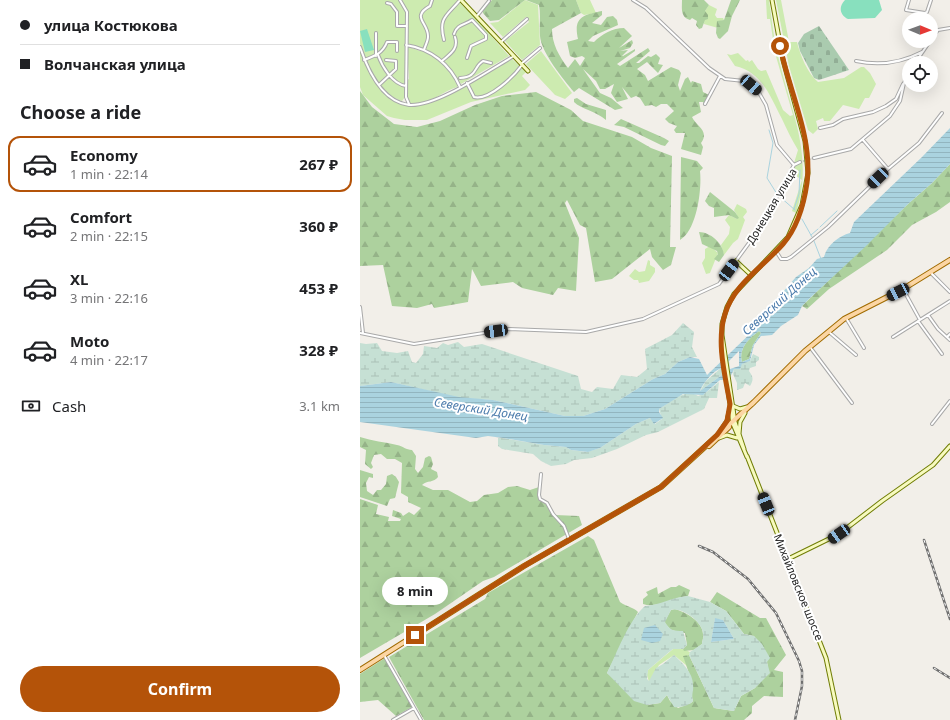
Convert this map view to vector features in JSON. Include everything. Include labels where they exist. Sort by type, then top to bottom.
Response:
[{"type":"main road","points":[[460,0],[528,70]]},
{"type":"main road","name":"Михайловское шоссе","points":[[772,0],[783,60],[803,132],[808,162],[806,190],[798,218],[788,237],[730,300],[724,314],[722,332],[723,350],[733,422],[826,658],[839,720]]},
{"type":"main road","points":[[360,670],[518,570],[661,487],[744,413],[810,347],[846,318],[903,289],[950,260]]},
{"type":"main road","points":[[736,261],[751,276]]},
{"type":"main road","points":[[733,422],[747,407],[754,402]]},
{"type":"main road","points":[[718,436],[727,421],[731,405],[738,409],[747,407]]},
{"type":"main road","points":[[718,436],[731,435],[739,438],[740,422],[744,413]]},
{"type":"main road","points":[[788,559],[839,534],[883,499],[933,464],[950,446]]},
{"type":"street","points":[[400,0],[406,10],[405,102]]},
{"type":"street","points":[[424,50],[428,37],[426,27],[420,16],[423,10],[430,6],[432,0]]},
{"type":"street","points":[[444,40],[441,28],[444,18],[460,0]]},
{"type":"street","points":[[633,0],[646,8],[683,42],[702,62],[720,76],[730,81],[744,81],[758,91],[766,105],[777,145],[794,165]]},
{"type":"street","points":[[909,0],[906,10],[927,12],[931,0]]},
{"type":"street","points":[[477,16],[489,2]]},
{"type":"street","points":[[387,3],[391,4],[397,12],[397,26],[406,26]]},
{"type":"street","points":[[501,42],[527,19]]},
{"type":"street","points":[[442,61],[453,52],[456,41],[456,28],[460,25],[467,24],[471,20],[486,34],[486,38],[471,46],[467,58]]},
{"type":"street","points":[[478,25],[482,22]]},
{"type":"street","points":[[938,30],[950,28]]},
{"type":"street","points":[[376,33],[377,55],[383,67],[401,85],[406,86]]},
{"type":"street","points":[[364,60],[377,55],[386,48],[388,42],[397,42],[397,51]]},
{"type":"street","points":[[406,45],[424,50],[442,61],[453,73],[460,87]]},
{"type":"street","points":[[360,46],[370,74],[379,85],[401,102],[411,105],[432,100],[460,87],[514,56]]},
{"type":"street","points":[[467,83],[474,97],[479,98],[496,91],[540,48]]},
{"type":"street","points":[[919,56],[925,48]]},
{"type":"street","points":[[856,61],[874,65],[886,64],[922,52]]},
{"type":"street","points":[[379,85],[396,69],[396,62],[386,60]]},
{"type":"street","points":[[460,78],[467,78],[477,70],[479,63],[483,61],[491,63]]},
{"type":"street","points":[[477,70],[480,75]]},
{"type":"street","points":[[705,104],[720,76]]},
{"type":"street","points":[[820,128],[833,125],[843,119],[873,112],[886,106],[896,99],[902,87]]},
{"type":"street","points":[[814,158],[851,149],[863,140],[894,113],[900,101],[902,92]]},
{"type":"street","points":[[776,251],[781,259],[787,259],[815,238],[888,169],[919,143],[942,113]]},
{"type":"street","points":[[863,140],[888,169]]},
{"type":"street","name":"Донецкая улица","points":[[360,307],[361,333],[414,344],[509,329],[586,332],[643,319],[719,284],[766,218],[794,165],[800,162]]},
{"type":"street","points":[[931,272],[950,292]]},
{"type":"street","points":[[903,289],[919,321],[942,354]]},
{"type":"street","points":[[893,337],[950,300]]},
{"type":"street","points":[[928,315],[938,329],[950,340]]},
{"type":"street","points":[[846,318],[864,348]]},
{"type":"street","points":[[829,332],[856,355]]},
{"type":"street","points":[[947,337],[950,334]]},
{"type":"street","points":[[810,347],[852,403]]},
{"type":"street","points":[[932,424],[950,401]]},
{"type":"street","points":[[540,474],[540,499],[548,503],[553,514],[564,526],[570,540]]},
{"type":"street","points":[[384,655],[421,720]]},
{"type":"street","points":[[393,720],[414,708]]},
{"type":"green space","points":[[360,0],[399,0],[405,8],[405,97],[402,101],[387,92],[380,85],[374,78],[365,60],[360,43]]},
{"type":"green space","points":[[401,0],[457,0],[509,56],[461,84],[449,67],[439,58],[427,51],[408,44],[408,12]]},
{"type":"green space","points":[[492,0],[525,0],[499,20],[490,21],[483,13],[483,9]]},
{"type":"green space","points":[[525,0],[538,5],[540,45],[522,60],[505,41],[529,22],[526,17],[503,37],[490,23],[498,22]]},
{"type":"green space","points":[[526,0],[576,0],[581,13],[552,29],[553,40],[557,50],[568,68],[575,59],[580,66],[585,58],[582,56],[575,58],[570,56],[567,42],[578,39],[578,22],[585,16],[602,11],[602,15],[592,23],[601,25],[607,17],[613,16],[617,20],[618,25],[593,36],[588,41],[594,42],[608,32],[620,28],[624,28],[632,36],[619,48],[632,40],[633,43],[630,48],[620,51],[628,50],[623,56],[635,49],[635,51],[617,64],[620,66],[648,48],[650,51],[636,63],[639,63],[648,56],[651,57],[656,54],[660,58],[658,64],[663,65],[658,73],[647,62],[637,69],[645,75],[648,81],[671,67],[679,70],[681,73],[678,85],[680,91],[685,79],[688,77],[691,83],[692,81],[701,84],[703,92],[709,95],[704,104],[703,102],[699,102],[701,112],[692,117],[704,135],[701,143],[703,147],[701,155],[681,149],[685,133],[676,133],[674,130],[677,126],[669,123],[665,119],[674,111],[667,104],[661,104],[656,107],[652,105],[645,106],[640,98],[636,96],[631,98],[622,87],[628,99],[617,102],[611,93],[614,84],[605,89],[600,89],[596,81],[583,69],[600,93],[611,98],[623,108],[615,110],[579,88],[574,92],[553,65],[544,50],[540,36],[539,5]]},
{"type":"green space","points":[[576,0],[590,0],[596,13],[584,15],[581,13]]},
{"type":"green space","points":[[682,0],[704,0],[709,5],[705,11],[708,15],[708,19],[705,20],[702,28],[699,29],[696,25],[697,21],[692,18],[690,20],[687,19],[685,17],[682,12]]},
{"type":"green space","points":[[731,0],[740,0],[732,16],[728,31],[720,39],[716,33],[717,21],[724,20]]},
{"type":"green space","points":[[766,0],[769,0],[777,53],[795,117],[802,154],[803,173],[801,193],[796,213],[792,211],[802,180],[792,173],[795,165],[800,161],[794,163],[798,150],[769,94],[759,79],[744,69],[735,66],[727,54],[731,55],[738,53],[746,61],[748,60],[749,62],[752,60],[761,71],[766,70],[783,110],[790,116],[793,115],[775,53],[770,19],[767,19]]},
{"type":"green space","points":[[776,0],[781,0],[789,42],[797,42],[805,64],[814,79],[818,82],[844,78],[861,67],[864,67],[870,73],[876,84],[869,98],[865,98],[859,109],[843,105],[830,121],[824,121],[823,118],[816,121],[818,129],[813,134],[808,130],[789,66]]},
{"type":"green space","points":[[845,0],[879,0],[882,10],[875,18],[848,19],[841,11],[841,5]]},
{"type":"green space","points":[[709,5],[717,9],[715,15],[717,18],[723,18],[724,20],[717,22],[718,28],[704,24],[705,11]]},
{"type":"green space","points":[[819,26],[849,70],[819,80],[814,78],[800,51],[798,43],[804,34]]},
{"type":"green space","points":[[367,29],[374,50],[365,52],[360,31]]},
{"type":"green space","points":[[409,47],[420,51],[421,50],[438,59],[448,68],[458,85],[457,87],[422,103],[409,103],[407,97],[407,80],[409,79],[407,49]]},
{"type":"green space","points":[[360,50],[363,59],[378,86],[393,99],[402,104],[412,106],[422,105],[434,101],[477,79],[511,58],[526,72],[522,76],[530,85],[525,90],[471,102],[427,120],[405,120],[394,118],[387,116],[363,95],[360,87]]},
{"type":"green space","points":[[541,51],[572,93],[565,99],[555,95],[526,64]]},
{"type":"green space","points":[[360,91],[372,107],[394,124],[417,127],[440,121],[475,105],[502,96],[536,92],[571,110],[583,121],[632,137],[651,148],[672,156],[670,247],[676,247],[671,265],[663,270],[652,257],[650,249],[612,279],[595,282],[586,228],[580,225],[567,200],[565,203],[579,238],[576,291],[558,288],[553,295],[522,288],[513,282],[481,286],[472,269],[468,302],[434,308],[432,304],[417,308],[392,306],[383,265],[360,266]]},
{"type":"green space","points":[[577,98],[586,104],[606,110],[606,120],[598,114],[574,102],[574,99]]},
{"type":"green space","points":[[621,119],[669,141],[665,146],[661,145],[624,127],[614,125]]},
{"type":"green space","points":[[681,157],[697,161],[703,168],[700,171],[699,198],[694,219],[691,228],[680,240]]},
{"type":"green space","points":[[950,164],[950,202],[936,212],[912,225],[887,250],[829,289],[807,309],[802,306],[908,204],[932,183]]},
{"type":"green space","points":[[710,192],[735,212],[739,218],[737,219],[729,215],[714,217],[714,208],[709,206],[705,201]]},
{"type":"green space","points":[[737,204],[746,209],[747,212],[743,217],[745,220],[738,239],[724,255],[721,245],[729,234],[730,227],[725,220],[729,215],[737,219],[737,215],[734,210]]},
{"type":"green space","points":[[699,232],[703,232],[711,236],[719,242],[724,255],[719,262],[714,259],[718,254],[717,251],[702,244]]},
{"type":"green space","points":[[710,246],[718,253],[710,273],[706,274],[702,263],[705,258],[705,249]]},
{"type":"green space","points":[[648,260],[650,261],[650,265],[655,268],[655,272],[649,281],[639,283],[638,280],[634,280],[629,276],[635,269],[639,272],[645,271]]},
{"type":"green space","points":[[683,323],[694,332],[692,347],[697,357],[690,357],[678,362],[665,374],[653,379],[605,409],[583,416],[565,416],[493,400],[459,398],[391,382],[360,386],[360,343],[377,343],[382,351],[397,353],[408,351],[412,362],[416,363],[423,354],[424,346],[437,348],[443,343],[448,345],[458,342],[464,347],[482,344],[578,376],[581,389],[592,392],[597,387],[613,389],[621,375],[637,377],[647,369],[645,349],[672,335]]},
{"type":"green space","points":[[759,331],[761,333],[753,345],[749,359],[742,362],[741,357],[745,344]]},
{"type":"green space","points":[[753,354],[759,357],[759,360],[756,362],[756,366],[750,368],[749,371],[752,378],[751,384],[750,386],[745,383],[743,388],[737,390],[737,383],[733,374],[734,369],[738,369],[743,363],[750,361]]},
{"type":"green space","points":[[729,361],[730,369],[700,391],[706,381]]},
{"type":"green space","points":[[719,382],[717,398],[709,398],[704,409],[658,432],[646,435],[617,449],[592,458],[574,460],[566,464],[551,466],[541,461],[533,454],[502,449],[498,446],[498,438],[502,438],[566,447],[571,450],[587,452],[600,448],[636,424],[650,418],[655,424],[662,419],[659,409],[683,395],[693,394],[698,396],[704,394]]},
{"type":"green space","points":[[360,437],[412,450],[416,456],[415,469],[418,473],[423,467],[425,458],[429,456],[431,457],[433,464],[431,469],[437,472],[438,477],[435,480],[426,482],[422,485],[433,490],[448,490],[470,502],[477,501],[484,495],[498,493],[508,487],[517,486],[530,490],[539,487],[540,499],[547,503],[555,515],[579,516],[582,525],[494,577],[483,581],[435,614],[360,658],[360,499],[378,505],[376,514],[389,517],[388,521],[400,521],[401,519],[392,516],[393,510],[401,513],[403,516],[409,512],[414,515],[421,508],[408,502],[408,497],[401,493],[402,463],[395,459],[387,459],[381,454],[374,455],[371,463],[373,467],[371,469],[365,464],[366,450],[360,447]]},
{"type":"green space","points":[[360,470],[373,474],[373,478],[369,477],[366,483],[367,491],[373,495],[377,490],[381,490],[386,484],[387,476],[392,474],[396,477],[399,482],[395,498],[390,499],[387,506],[360,497]]},
{"type":"green space","points":[[588,536],[594,540],[620,602],[638,612],[607,673],[647,705],[660,703],[667,695],[670,701],[678,708],[693,701],[691,693],[693,685],[683,656],[689,655],[714,708],[734,711],[741,696],[755,688],[768,667],[754,636],[744,634],[726,611],[710,602],[717,592],[760,618],[766,618],[786,655],[774,670],[783,672],[783,697],[764,696],[752,706],[752,713],[744,720],[424,720],[389,657],[485,599],[488,593]]},
{"type":"green space","points":[[679,585],[690,590],[688,596],[654,605],[643,604],[643,599],[648,595],[646,592],[657,587],[658,594],[671,587],[676,587]]},
{"type":"green space","points":[[688,596],[710,602],[726,611],[744,634],[754,636],[762,644],[770,658],[767,662],[770,673],[755,688],[741,696],[734,711],[714,708],[689,655],[690,652],[702,644],[702,629],[696,620],[681,611],[671,610],[665,622],[672,630],[683,631],[687,645],[683,649],[673,649],[669,652],[648,670],[647,679],[649,681],[656,668],[674,655],[686,668],[693,680],[692,702],[682,707],[674,707],[667,695],[660,703],[647,705],[634,701],[607,673],[633,620],[645,606]],"holes":[[[715,619],[723,620],[734,639],[711,642]]]},
{"type":"green space","points":[[675,609],[684,612],[700,625],[703,636],[702,644],[694,650],[684,651],[683,649],[687,645],[685,633],[671,630],[664,622],[671,610]]},
{"type":"green space","points":[[673,649],[683,649],[690,652],[689,655],[684,657],[687,666],[674,655],[659,665],[649,682],[647,675],[648,670]]},
{"type":"green space","points":[[385,658],[412,707],[396,716],[378,700],[360,702],[360,674]]},
{"type":"water","name":"Северский Донец","points":[[950,128],[950,164],[932,183],[810,298],[802,306],[798,315],[781,326],[772,335],[761,336],[754,345],[750,361],[742,364],[740,369],[734,369],[729,377],[725,380],[720,380],[703,395],[683,394],[659,409],[659,412],[663,418],[654,424],[650,418],[636,424],[600,448],[588,452],[571,450],[566,447],[488,436],[476,438],[360,422],[360,386],[391,382],[459,397],[493,400],[565,416],[583,416],[605,409],[653,379],[665,374],[678,362],[690,357],[699,359],[707,375],[755,329],[754,320],[796,277],[809,268],[817,259],[824,257],[834,242],[842,236],[850,233],[854,222]],"holes":[[[759,331],[761,333],[753,345],[749,359],[742,362],[741,357],[745,344]],[[739,351],[739,366],[730,369],[700,391],[709,377],[722,368]]]},
{"type":"water","points":[[715,618],[723,620],[734,639],[711,642]]},
{"type":"water","points":[[655,625],[663,634],[660,641],[652,643],[641,640],[644,628]]},
{"type":"waterway","points":[[769,130],[773,143],[767,178],[777,194]]},
{"type":"waterway","points":[[794,209],[799,194],[800,170]]},
{"type":"waterway","points":[[779,196],[795,210]]},
{"type":"waterway","points":[[820,227],[837,211]]},
{"type":"waterway","points":[[802,219],[812,237]]},
{"type":"waterway","points":[[811,235],[818,229]]},
{"type":"waterway","points":[[814,241],[821,259]]},
{"type":"tunnel","points":[[800,162],[814,158]]},
{"type":"railway","points":[[924,540],[950,619]]},
{"type":"railway","points":[[699,546],[713,552],[748,579],[776,613],[799,661],[802,671],[802,686],[795,720]]},
{"type":"railway","points":[[934,668],[950,678]]},
{"type":"route","points":[[415,635],[524,566],[641,500],[661,487],[702,450],[717,435],[726,423],[730,404],[721,340],[724,314],[734,294],[788,237],[798,218],[808,182],[806,141],[780,46]]}]
